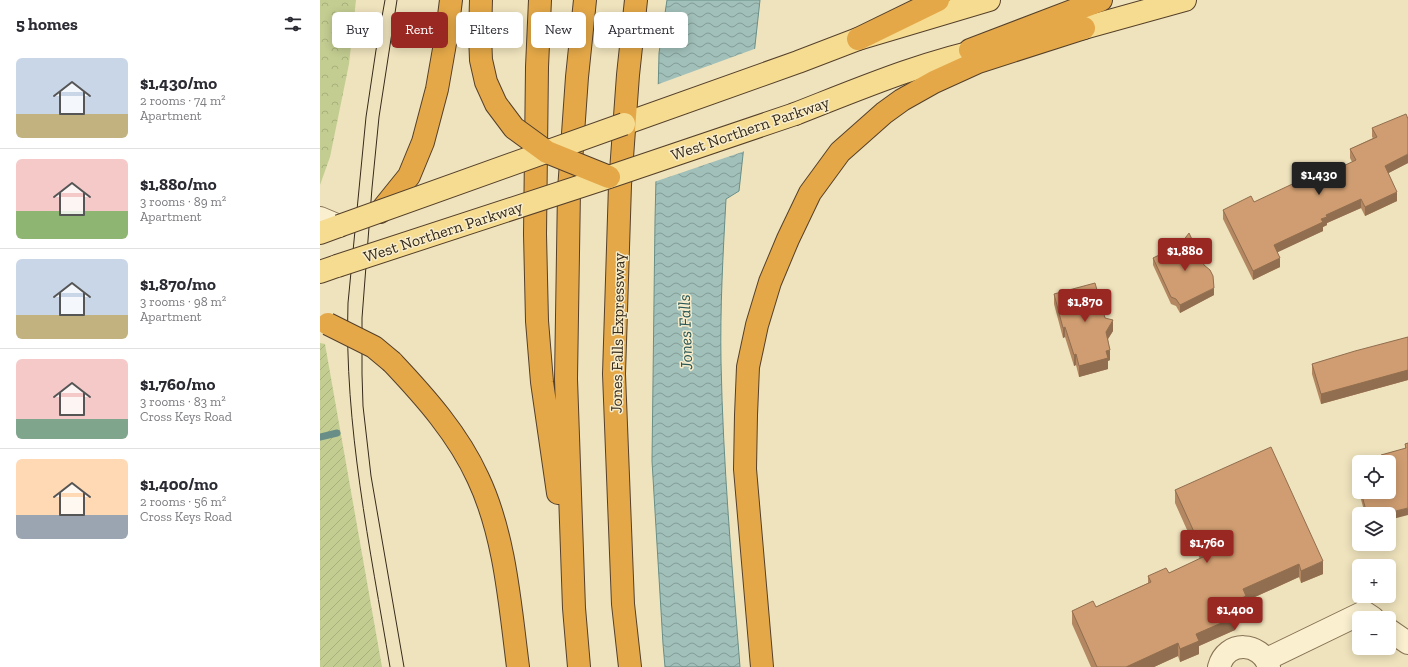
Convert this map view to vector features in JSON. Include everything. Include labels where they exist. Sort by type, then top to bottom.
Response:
[{"type":"highway","points":[[380,212],[409,176],[423,142],[437,90],[451,0]]},
{"type":"highway","points":[[481,0],[481,60],[486,82],[496,104],[514,128],[547,152],[608,177]]},
{"type":"highway","points":[[540,0],[537,67],[535,218],[537,320],[542,382],[574,608]]},
{"type":"highway","points":[[579,667],[574,608],[566,379],[569,190],[577,77],[585,0]]},
{"type":"highway","name":"Jones Falls Expressway","points":[[630,667],[623,604],[614,374],[620,185],[628,75],[636,0]]},
{"type":"highway","points":[[858,39],[938,0]]},
{"type":"highway","points":[[958,54],[1101,0]]},
{"type":"highway","points":[[762,667],[745,469],[748,367],[757,325],[770,282],[788,239],[810,193],[840,152],[884,113],[902,100],[934,82],[978,62],[1084,28]]},
{"type":"highway","points":[[320,321],[374,347],[392,362],[427,400],[467,455],[479,479],[499,540],[518,667]]},
{"type":"main road","points":[[326,226],[380,212],[798,62],[858,39],[990,0]]},
{"type":"main road","name":"West Northern Parkway","points":[[328,269],[795,114],[907,71],[958,54],[1084,28],[1185,0]]},
{"type":"street","points":[[1219,667],[1220,660],[1230,650],[1243,646],[1257,650],[1268,663],[1352,618]]},
{"type":"street","points":[[1396,635],[1408,643]]},
{"type":"green space","points":[[320,0],[356,0],[355,12],[332,12],[332,48],[351,48],[349,64],[330,157],[320,185]]},
{"type":"green space","points":[[320,343],[325,344],[382,667],[320,667]]},
{"type":"water","name":"Jones Falls","points":[[667,0],[760,0],[739,191],[726,199],[721,301],[721,362],[724,438],[728,515],[740,667],[665,667],[652,461],[659,53],[660,48],[688,48],[688,12],[665,12]]},
{"type":"pier","points":[[757,48],[745,151],[654,182],[656,85]]},
{"type":"building","points":[[1406,114],[1408,119],[1408,154],[1385,166],[1397,192],[1365,207],[1361,199],[1326,215],[1327,217],[1321,219],[1323,222],[1274,245],[1280,258],[1253,271],[1223,210],[1251,196],[1254,202],[1318,172],[1320,177],[1356,160],[1350,149],[1377,137],[1372,128]]},
{"type":"building","points":[[1189,233],[1204,265],[1210,270],[1213,276],[1214,288],[1180,305],[1176,299],[1171,297],[1153,258],[1180,245]]},
{"type":"building","points":[[1095,283],[1105,318],[1113,320],[1106,332],[1110,350],[1106,351],[1108,358],[1079,366],[1076,354],[1074,355],[1065,327],[1063,328],[1054,294]]},
{"type":"building","points":[[1408,337],[1408,370],[1321,394],[1312,364]]},
{"type":"building","points":[[1408,443],[1408,508],[1396,511],[1396,507],[1365,507],[1363,499],[1396,499],[1396,455],[1381,455],[1406,448],[1405,444]]},
{"type":"building","points":[[1271,447],[1323,561],[1301,571],[1299,564],[1243,589],[1246,596],[1229,604],[1235,617],[1196,634],[1199,641],[1180,649],[1178,643],[1126,667],[1097,667],[1072,611],[1093,601],[1096,607],[1151,582],[1148,576],[1166,568],[1169,573],[1205,556],[1175,490]]},
{"type":"waterway","points":[[320,437],[337,433]]},
{"type":"tram line","points":[[385,0],[366,117],[348,303],[348,349],[354,440],[360,486],[390,667]]},
{"type":"tram line","points":[[397,0],[379,117],[372,188],[362,318],[362,374],[363,406],[371,476],[404,667]]}]
